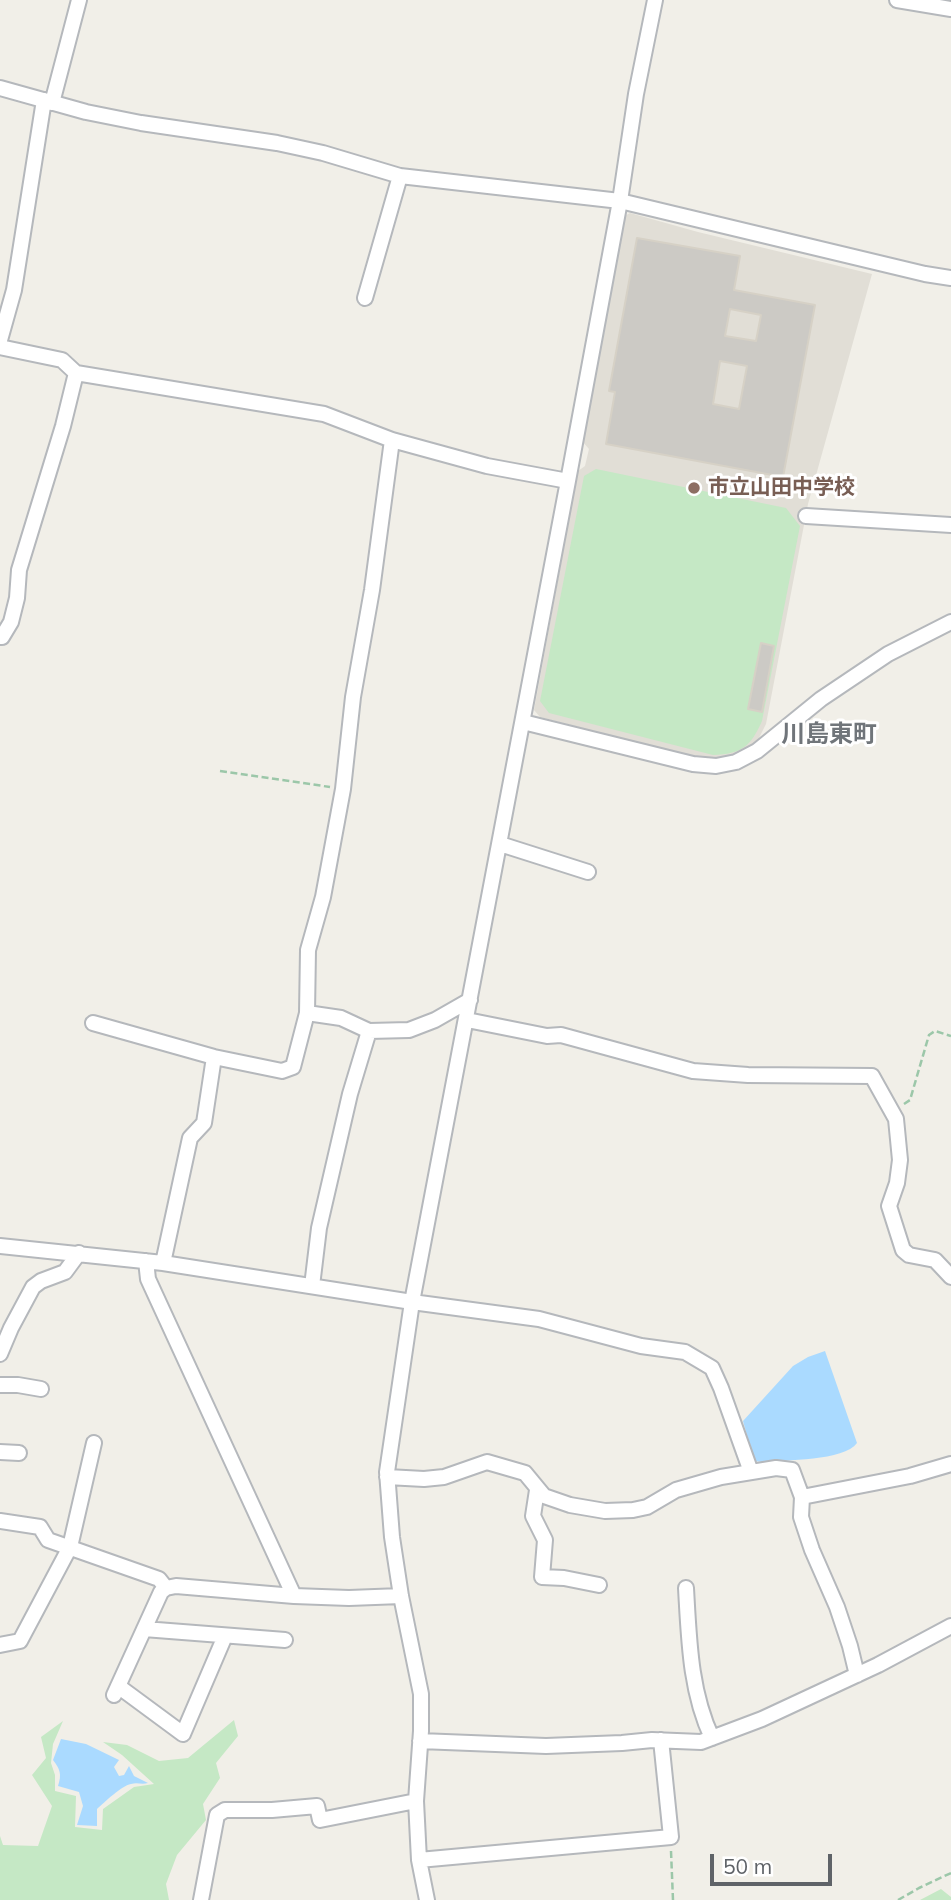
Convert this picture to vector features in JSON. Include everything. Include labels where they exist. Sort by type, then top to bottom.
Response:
[{"type":"street","points":[[0,340],[14,290],[48,102],[79,0]]},
{"type":"street","points":[[427,1900],[419,1860],[416,1801],[421,1694],[401,1596],[387,1477],[412,1302],[568,481],[655,0]]},
{"type":"street","points":[[897,0],[951,9]]},
{"type":"street","points":[[0,88],[86,112],[323,153],[400,176],[620,201],[951,278]]},
{"type":"street","points":[[365,298],[400,176]]},
{"type":"street","points":[[0,347],[62,360],[76,373],[324,414],[392,440],[487,466],[568,481]]},
{"type":"street","points":[[0,636],[2,637],[11,622],[18,598],[19,570],[63,426],[76,373]]},
{"type":"street","points":[[93,1023],[214,1057],[282,1071],[293,1067],[307,1013],[308,950],[323,897],[343,789],[353,697],[372,590],[392,440]]},
{"type":"street","points":[[806,516],[951,525]]},
{"type":"street","points":[[523,722],[693,764],[716,766],[736,762],[757,751],[821,699],[888,654],[951,622]]},
{"type":"street","points":[[500,844],[588,872]]},
{"type":"street","points":[[307,1013],[341,1018],[369,1031],[410,1030],[435,1020],[470,1000]]},
{"type":"street","points":[[467,1020],[547,1036],[561,1035],[692,1071],[748,1075],[873,1076],[896,1119],[900,1160],[897,1184],[889,1206],[903,1250],[909,1255],[935,1260],[951,1277]]},
{"type":"street","points":[[312,1286],[319,1228],[350,1094],[369,1031]]},
{"type":"street","points":[[163,1263],[190,1138],[204,1123],[214,1057]]},
{"type":"street","points":[[0,1246],[163,1263],[539,1319],[641,1346],[685,1352],[712,1368],[751,1472]]},
{"type":"street","points":[[0,1354],[10,1328],[33,1287],[65,1272],[79,1253]]},
{"type":"street","points":[[146,1261],[148,1279],[294,1596]]},
{"type":"street","points":[[0,1385],[41,1389]]},
{"type":"street","points":[[0,1645],[20,1641],[70,1547],[94,1444]]},
{"type":"street","points":[[0,1452],[19,1453]]},
{"type":"street","points":[[387,1477],[424,1479],[444,1476],[486,1462],[524,1473],[544,1496],[570,1505],[605,1511],[647,1507],[676,1490],[721,1477],[776,1468],[792,1470],[802,1497],[802,1517],[812,1550],[837,1607],[856,1675]]},
{"type":"street","points":[[802,1497],[910,1476],[951,1464]]},
{"type":"street","points":[[537,1490],[534,1516],[545,1540],[542,1577],[565,1578],[599,1585]]},
{"type":"street","points":[[0,1521],[40,1527],[48,1539],[159,1579],[166,1588]]},
{"type":"street","points":[[225,1636],[183,1734],[116,1690],[161,1592],[166,1588],[176,1586],[349,1598],[401,1596]]},
{"type":"street","points":[[686,1588],[694,1683],[702,1716],[712,1738]]},
{"type":"street","points":[[420,1741],[546,1746],[661,1740],[701,1742],[762,1719],[951,1626]]},
{"type":"street","points":[[144,1629],[285,1640]]},
{"type":"street","points":[[419,1860],[671,1837],[661,1740]]},
{"type":"street","points":[[201,1900],[217,1815],[225,1810],[317,1806],[320,1820],[416,1801]]},
{"type":"path","points":[[220,771],[343,789]]},
{"type":"path","points":[[892,1112],[909,1100],[929,1035],[935,1031],[951,1036]]},
{"type":"path","points":[[671,1837],[673,1900]]},
{"type":"path","points":[[898,1900],[951,1874]]},
{"type":"shaded area","name":"市立山田中学校","points":[[630,213],[872,274],[808,504],[766,724],[756,744],[736,757],[715,761],[540,717],[534,710],[578,471],[585,466],[589,449],[582,441],[621,218]]},
{"type":"green space","points":[[596,469],[786,508],[800,526],[762,721],[754,737],[744,747],[731,753],[713,755],[549,713],[540,701],[584,476]]},
{"type":"green space","points":[[234,1720],[238,1736],[216,1763],[220,1778],[203,1804],[206,1820],[177,1855],[166,1884],[169,1900],[0,1900],[0,1836],[3,1845],[38,1846],[52,1806],[32,1775],[46,1758],[41,1737],[63,1721],[53,1744],[51,1763],[55,1775],[55,1791],[76,1796],[75,1827],[102,1830],[103,1809],[134,1787],[154,1784],[103,1742],[127,1745],[159,1761],[188,1758]]},
{"type":"green space","points":[[941,1889],[951,1900],[920,1900]]},
{"type":"water","points":[[825,1351],[857,1443],[850,1449],[827,1456],[754,1461],[743,1421],[793,1366]]},
{"type":"water","points":[[61,1739],[86,1744],[119,1760],[114,1767],[119,1776],[124,1775],[129,1766],[134,1776],[148,1783],[131,1784],[113,1795],[97,1809],[97,1826],[77,1825],[83,1806],[79,1792],[58,1786],[60,1772],[53,1760]]},
{"type":"building","points":[[637,238],[740,256],[734,290],[815,305],[783,477],[606,444],[615,392],[609,391]],"holes":[[[730,309],[761,315],[756,341],[725,336]],[[720,361],[747,366],[739,409],[713,404]]]},
{"type":"building","points":[[761,643],[774,646],[762,712],[748,709]]},
{"type":"place","name":"市立山田中学校","points":[[694,488]]},
{"type":"district","name":"川島東町","points":[[829,735]]}]
